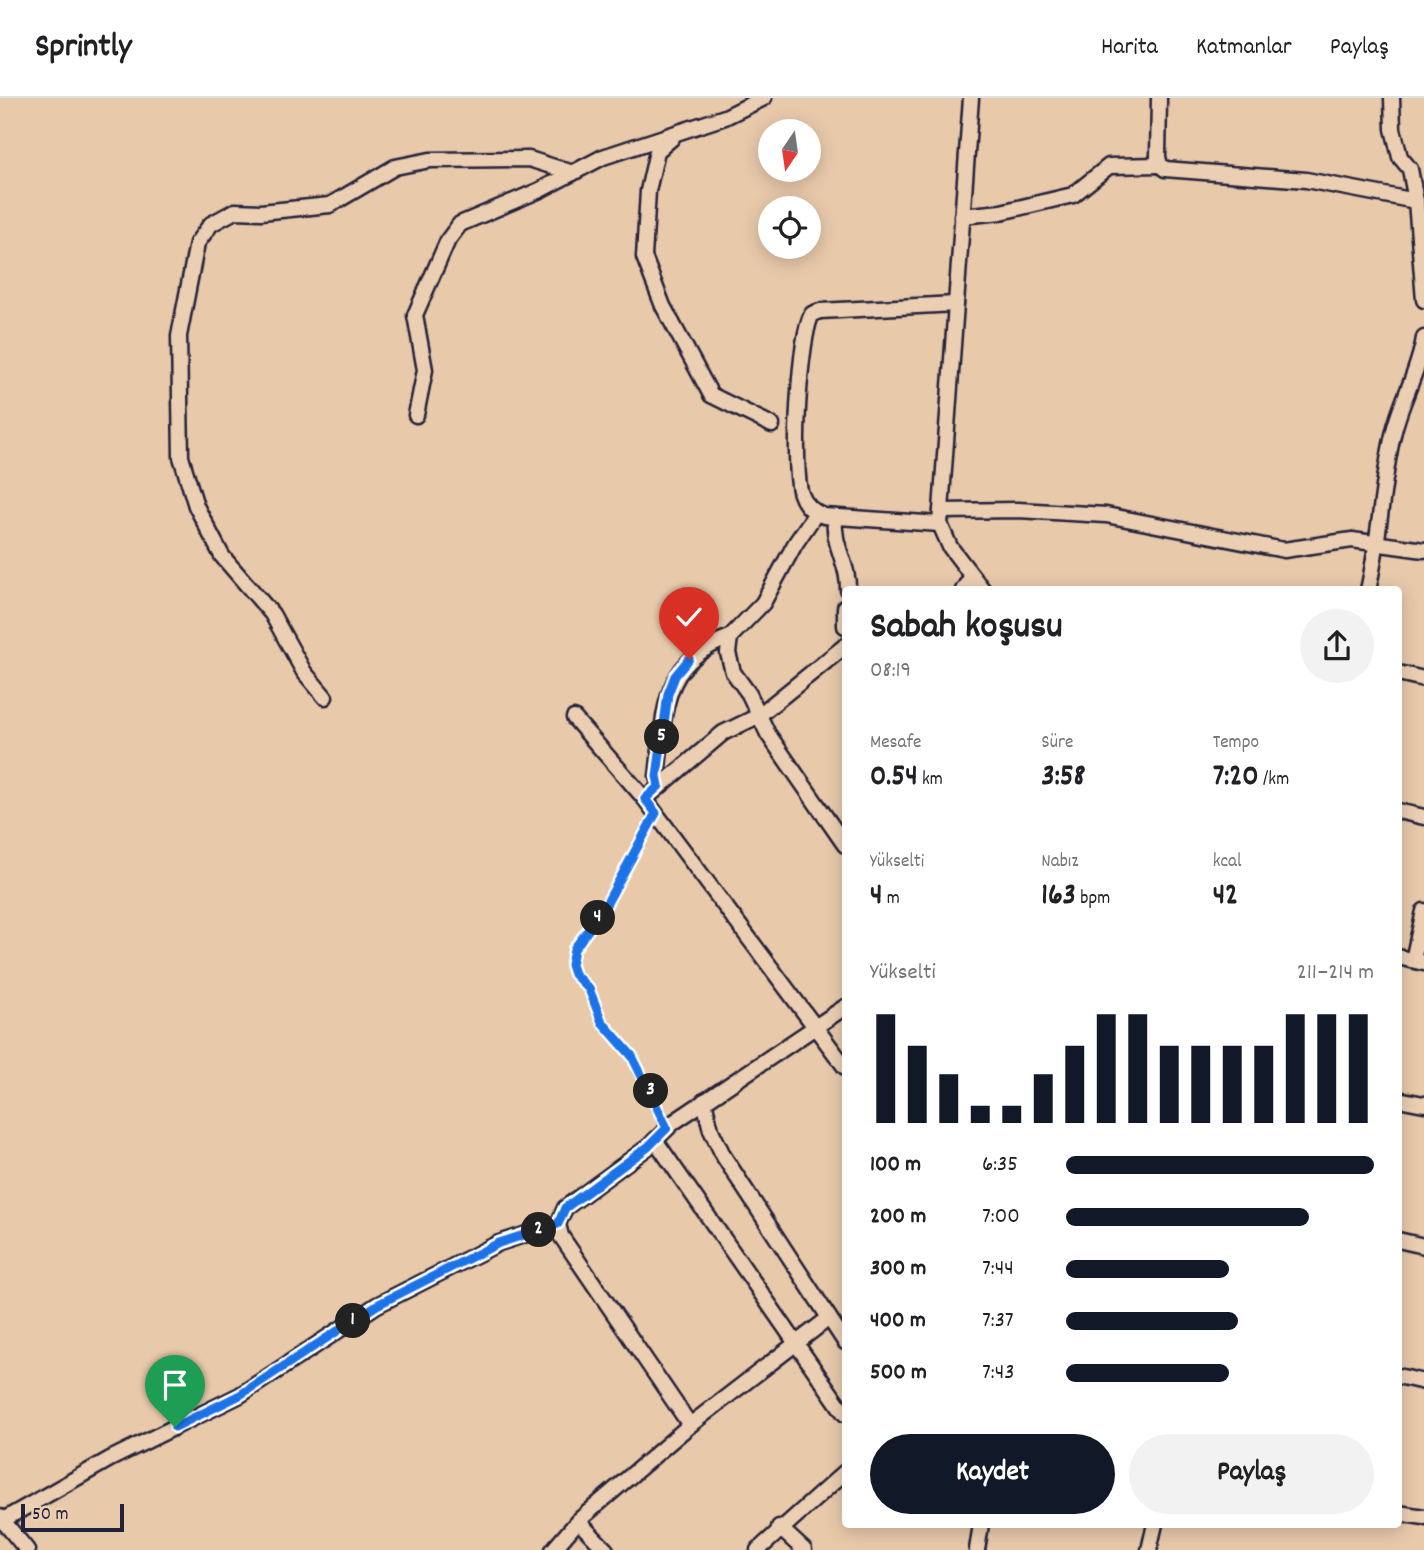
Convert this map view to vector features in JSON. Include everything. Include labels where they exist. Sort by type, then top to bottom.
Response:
[{"type":"street","points":[[416,415],[425,370],[415,315],[448,240],[460,224],[603,158],[725,117],[764,98]]},
{"type":"street","points":[[971,98],[941,518],[950,547],[980,586]]},
{"type":"street","points":[[1159,98],[1160,165]]},
{"type":"street","points":[[1392,98],[1393,129],[1400,157],[1424,183]]},
{"type":"street","points":[[679,132],[657,151],[648,191],[644,257],[663,306],[711,395],[772,425]]},
{"type":"street","points":[[325,697],[304,672],[272,614],[222,556],[196,506],[181,457],[179,336],[197,243],[211,224],[235,211],[261,212],[330,205],[395,167],[430,160],[529,159],[573,173]]},
{"type":"street","points":[[962,216],[1001,212],[1067,196],[1086,187],[1109,166],[1160,165],[1165,169],[1306,180],[1416,201]]},
{"type":"street","points":[[1410,169],[1416,201],[1424,300]]},
{"type":"street","points":[[956,304],[820,311],[810,317],[797,429],[797,465],[802,497],[816,513],[835,517],[941,518],[1018,510],[1106,515],[1284,550],[1352,540],[1424,550]]},
{"type":"street","points":[[1369,586],[1393,432],[1413,382],[1424,338]]},
{"type":"street","points":[[659,786],[657,776],[671,685],[689,659],[707,645],[730,637],[763,603],[795,544],[816,513]]},
{"type":"street","points":[[835,517],[836,545],[847,574],[848,586]]},
{"type":"street","points":[[965,586],[972,576]]},
{"type":"street","points":[[730,637],[730,666],[758,716],[842,841]]},
{"type":"street","points":[[645,799],[723,733],[758,716],[842,648]]},
{"type":"street","points":[[1402,674],[1424,678]]},
{"type":"street","points":[[574,718],[656,813],[842,1063]]},
{"type":"street","points":[[1402,812],[1424,817]]},
{"type":"street","points":[[1412,960],[1424,911]]},
{"type":"street","points":[[690,1424],[561,1236],[558,1224],[565,1208],[667,1128],[842,1009]]},
{"type":"street","points":[[1402,1100],[1424,1104]]},
{"type":"street","points":[[704,1101],[711,1130],[724,1157],[842,1338]]},
{"type":"street","points":[[655,1140],[842,1410]]},
{"type":"street","points":[[27,1550],[1,1518],[110,1459],[240,1395],[377,1305],[499,1243],[558,1224]]},
{"type":"street","points":[[1402,1241],[1424,1246]]},
{"type":"street","points":[[553,1550],[578,1521],[690,1424],[829,1318]]},
{"type":"street","points":[[1402,1377],[1424,1382]]},
{"type":"street","points":[[758,1550],[779,1527],[842,1474]]},
{"type":"street","points":[[1402,1514],[1424,1517]]},
{"type":"street","points":[[578,1521],[606,1550]]},
{"type":"street","points":[[779,1527],[804,1550]]},
{"type":"street","points":[[976,1550],[980,1528]]},
{"type":"street","points":[[1149,1550],[1154,1528]]},
{"type":"path","points":[[656,813],[603,910],[574,949],[571,965],[574,974],[589,989],[602,1022],[632,1056],[667,1128]]},
{"type":"route","points":[[175,1427],[240,1395],[377,1305],[499,1243],[558,1224],[565,1208],[648,1147],[667,1128],[649,1085],[632,1056],[602,1022],[589,989],[574,974],[571,959],[574,949],[603,910],[651,817],[656,813],[645,799],[659,786],[657,776],[668,694],[675,676],[689,659]]}]
